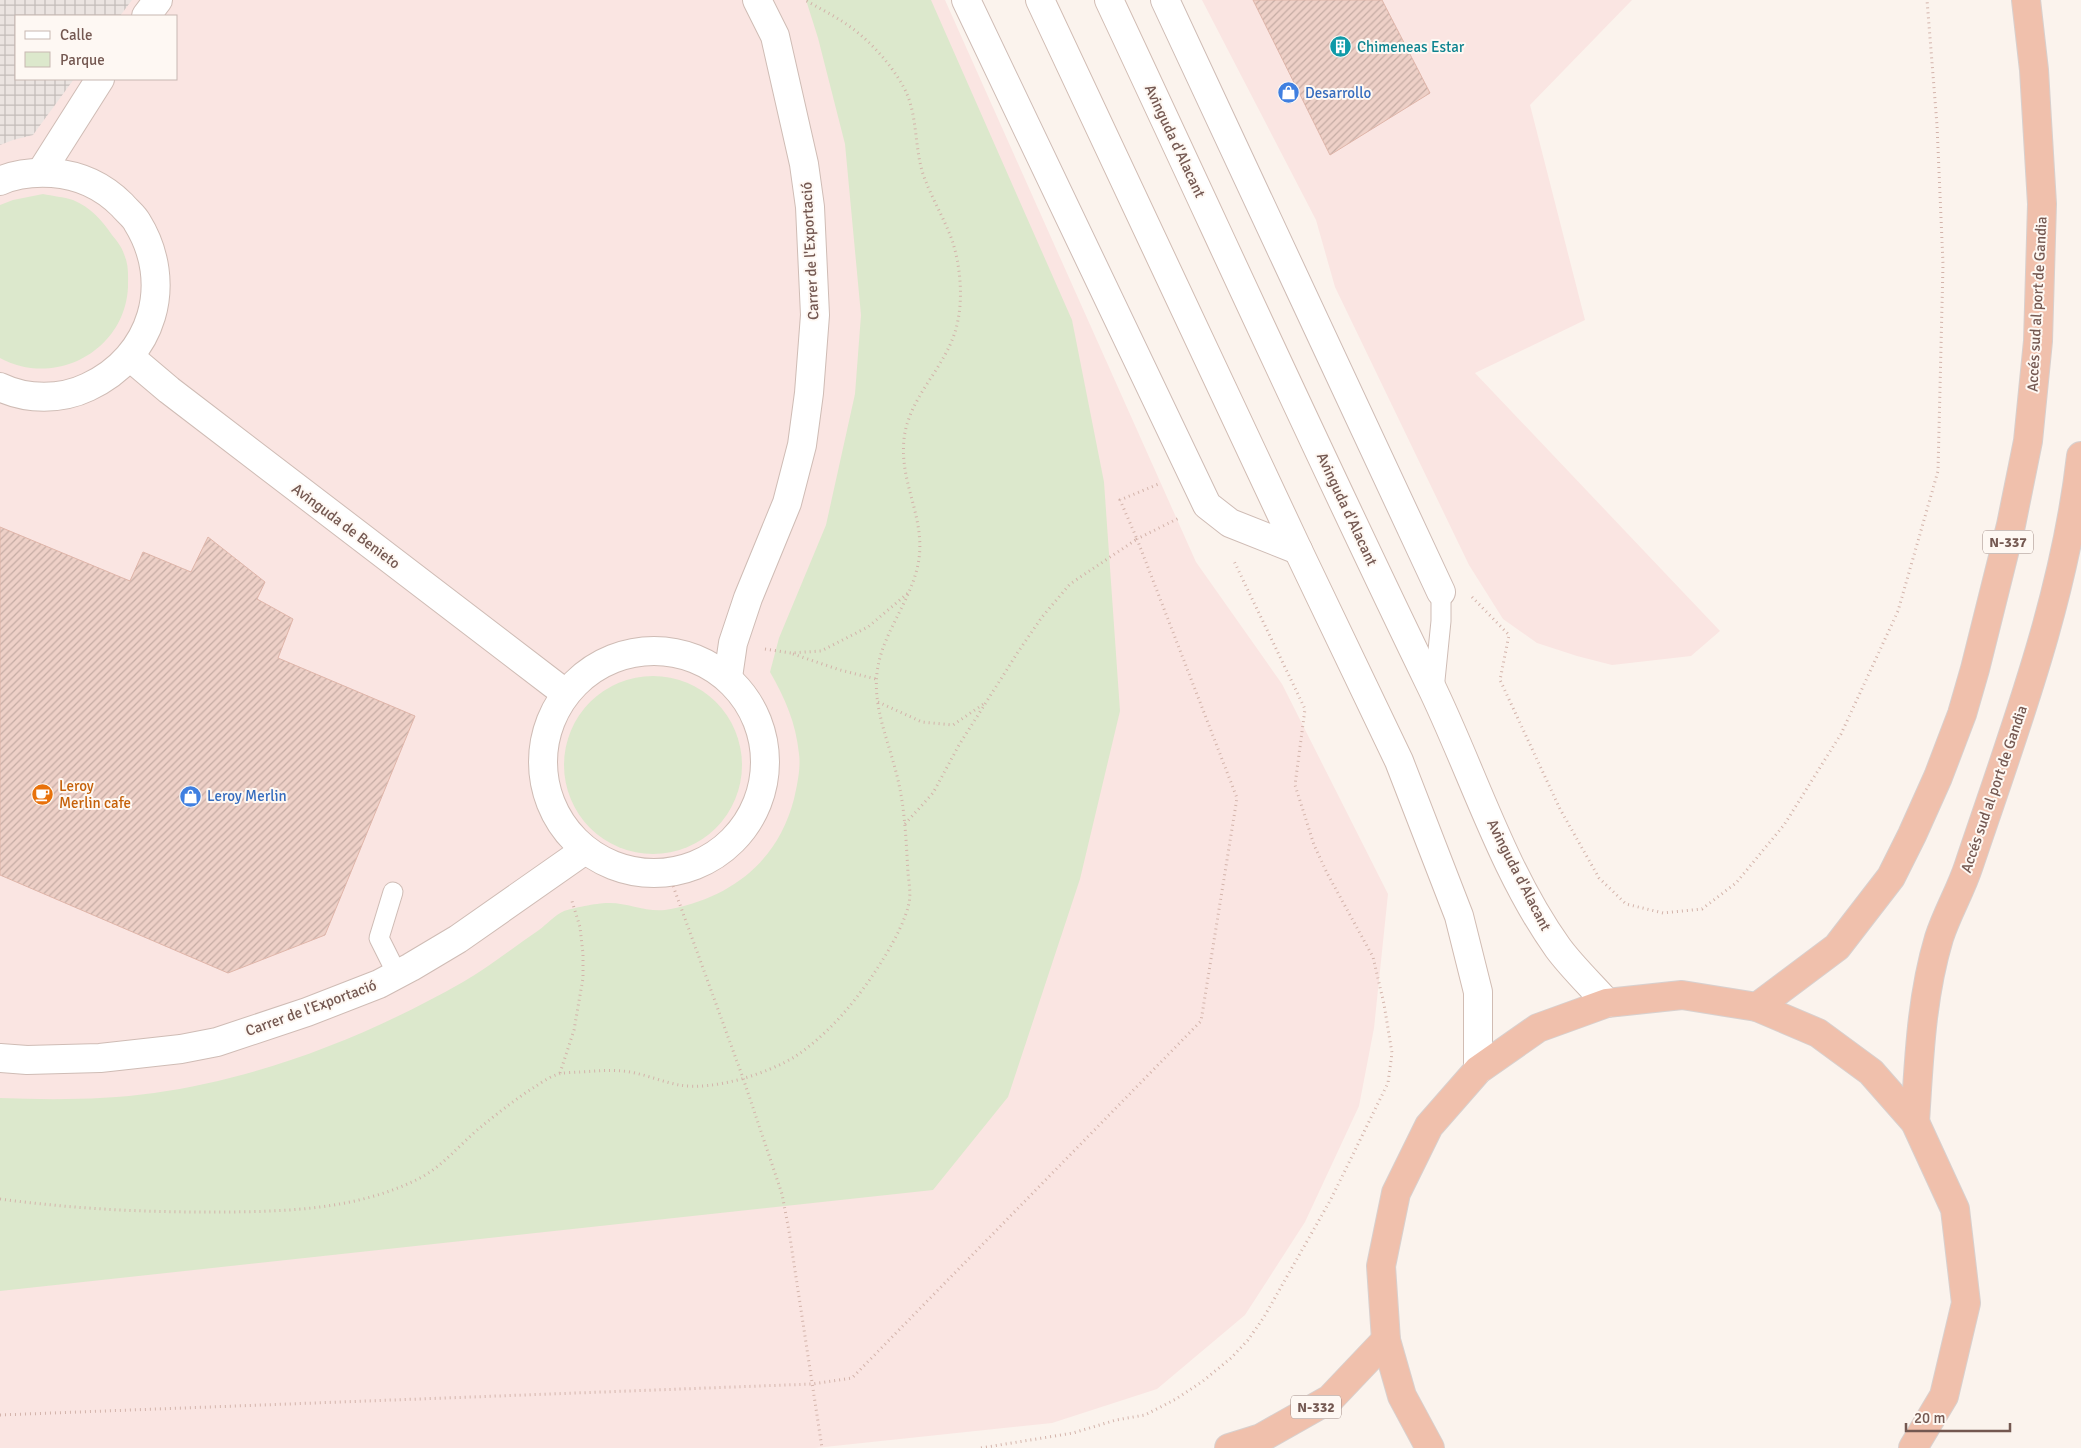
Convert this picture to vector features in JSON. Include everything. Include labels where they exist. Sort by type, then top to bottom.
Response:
[{"type":"highway","name":"Accés sud al port de Gandia","points":[[1757,1007],[1837,947],[1891,877],[1938,777],[1962,714],[1976,669],[2011,525],[2026,451],[2038,341],[2042,204],[2034,70],[2026,0]]},
{"type":"highway","name":"Accés sud al port de Gandia","points":[[1915,1122],[1922,1019],[1939,938],[1968,868],[2033,677],[2056,593],[2081,456]]},
{"type":"highway","name":"Accés sud al port de Gandia","points":[[1430,1448],[1402,1396],[1386,1340],[1381,1266],[1396,1193],[1429,1126],[1478,1070],[1538,1028],[1607,1002],[1682,995],[1757,1007],[1818,1033],[1871,1072],[1915,1122],[1955,1209],[1966,1303],[1944,1396],[1912,1448]]},
{"type":"highway","name":"N-332","points":[[1229,1448],[1261,1438],[1330,1399],[1386,1340]]},
{"type":"street","points":[[147,15],[158,0]]},
{"type":"street","name":"Carrer de l'Exportació","points":[[728,677],[733,643],[748,598],[787,503],[802,445],[810,393],[815,315],[810,207],[804,164],[770,12],[757,0]]},
{"type":"street","points":[[966,0],[1207,504],[1230,523],[1298,550]]},
{"type":"street","points":[[1040,0],[1399,761],[1459,916],[1478,992],[1478,1070]]},
{"type":"street","name":"Avinguda d'Alacant","points":[[1109,0],[1387,595],[1434,691],[1490,820],[1539,917],[1559,949],[1607,1002]]},
{"type":"street","points":[[1165,0],[1441,592]]},
{"type":"street","points":[[41,172],[87,96],[99,80]]},
{"type":"street","points":[[0,181],[8,177],[41,172],[66,174],[90,182],[111,194],[137,221],[152,254],[156,290],[149,326],[130,358],[105,379],[75,393],[42,398],[9,392],[0,388]]},
{"type":"street","name":"Avinguda de Benieto","points":[[130,358],[176,396],[565,693]]},
{"type":"street","points":[[653,649],[688,654],[728,677],[743,692],[759,720],[766,752],[765,784],[753,815],[734,840],[708,860],[678,871],[668,872],[645,873],[614,866],[585,850],[562,825],[554,810],[547,794],[542,760],[548,726],[565,693],[588,671],[619,655],[653,649]]},
{"type":"street","name":"Carrer de l'Exportació","points":[[0,1058],[27,1060],[108,1057],[172,1050],[218,1042],[344,998],[397,974],[458,939],[585,850]]},
{"type":"lane","points":[[1434,691],[1441,621],[1441,592]]},
{"type":"lane","points":[[393,892],[379,938],[397,974]]},
{"type":"path","points":[[0,1199],[59,1206],[163,1212],[269,1212],[319,1208],[345,1202],[394,1188],[425,1175],[520,1097],[543,1081],[560,1073],[604,1069],[629,1072],[683,1086],[710,1086],[743,1078],[792,1058],[820,1038],[866,986],[897,937],[910,901],[898,777],[882,725],[876,678],[878,665],[888,638],[918,566],[922,541],[917,513],[903,464],[906,422],[915,403],[946,354],[958,320],[959,283],[957,261],[951,237],[922,172],[915,125],[906,90],[866,40],[845,23],[805,0]]},
{"type":"path","points":[[1504,652],[1500,680],[1560,809],[1599,878],[1626,904],[1663,913],[1702,910],[1736,883],[1784,825],[1841,734],[1898,611],[1938,471],[1943,264],[1937,125],[1927,0]]},
{"type":"path","points":[[904,824],[933,793],[959,745],[1018,652],[1042,617],[1070,584],[1137,539],[1207,504]]},
{"type":"path","points":[[0,1415],[812,1384],[852,1378],[1201,1021],[1237,798],[1137,539]]},
{"type":"path","points":[[981,1448],[1073,1433],[1116,1420],[1145,1415],[1176,1399],[1203,1381],[1230,1358],[1248,1340],[1264,1317],[1330,1199],[1388,1083],[1392,1053],[1384,1004],[1373,956],[1327,873],[1314,845],[1295,785],[1304,709],[1232,554]]},
{"type":"path","points":[[791,653],[821,651],[868,627],[909,591]]},
{"type":"path","points":[[733,643],[791,653],[840,670],[876,678]]},
{"type":"path","points":[[878,702],[922,722],[953,724],[988,702]]},
{"type":"path","points":[[560,1073],[574,1030],[582,978],[583,954],[580,927],[562,866]]},
{"type":"path","points":[[668,872],[743,1078],[784,1203],[822,1448]]},
{"type":"shaded area","points":[[0,0],[945,0],[1196,562],[1282,684],[1388,894],[1374,1028],[1359,1106],[1305,1222],[1245,1315],[1157,1389],[1052,1423],[815,1448],[0,1448]]},
{"type":"shaded area","points":[[0,0],[132,0],[121,15],[15,15],[15,80],[73,80],[33,135],[0,145]]},
{"type":"shaded area","points":[[1202,0],[1632,0],[1530,105],[1585,320],[1475,373],[1720,631],[1691,656],[1612,665],[1537,643],[1503,619],[1469,565],[1335,287],[1316,220]]},
{"type":"green space","points":[[806,0],[931,0],[1072,320],[1104,482],[1120,711],[1080,879],[1008,1097],[933,1190],[0,1291],[0,1098],[77,1099],[154,1093],[234,1077],[274,1066],[352,1037],[427,1002],[482,970],[564,911],[606,903],[663,910],[693,903],[714,895],[733,885],[749,873],[777,841],[787,821],[794,799],[799,759],[798,743],[792,721],[785,701],[770,672],[779,638],[826,525],[855,394],[861,315],[845,144],[818,38]]},
{"type":"green space","points":[[43,194],[73,200],[95,214],[122,249],[127,262],[128,287],[124,310],[114,329],[101,346],[84,358],[64,366],[43,369],[21,366],[0,358],[0,205],[13,200]]},
{"type":"green space","points":[[653,676],[687,683],[702,691],[716,702],[727,716],[735,731],[742,765],[735,799],[727,814],[716,828],[702,839],[687,847],[653,854],[619,847],[604,839],[590,828],[579,814],[571,799],[564,765],[571,731],[579,716],[590,702],[604,691],[619,683]]},
{"type":"building","name":"Chimeneas Estar","points":[[1253,0],[1382,0],[1430,93],[1330,155]]},
{"type":"building","name":"Leroy Merlin","points":[[0,527],[130,581],[143,552],[191,572],[208,537],[265,582],[257,599],[293,619],[278,658],[415,716],[325,935],[228,973],[0,875]]},
{"type":"place","name":"Chimeneas Estar","points":[[1341,47]]},
{"type":"place","name":"Desarrollo","points":[[1289,93]]},
{"type":"place","name":"Leroy Merlin cafe","points":[[43,795]]},
{"type":"place","name":"Leroy Merlin","points":[[191,796]]}]
